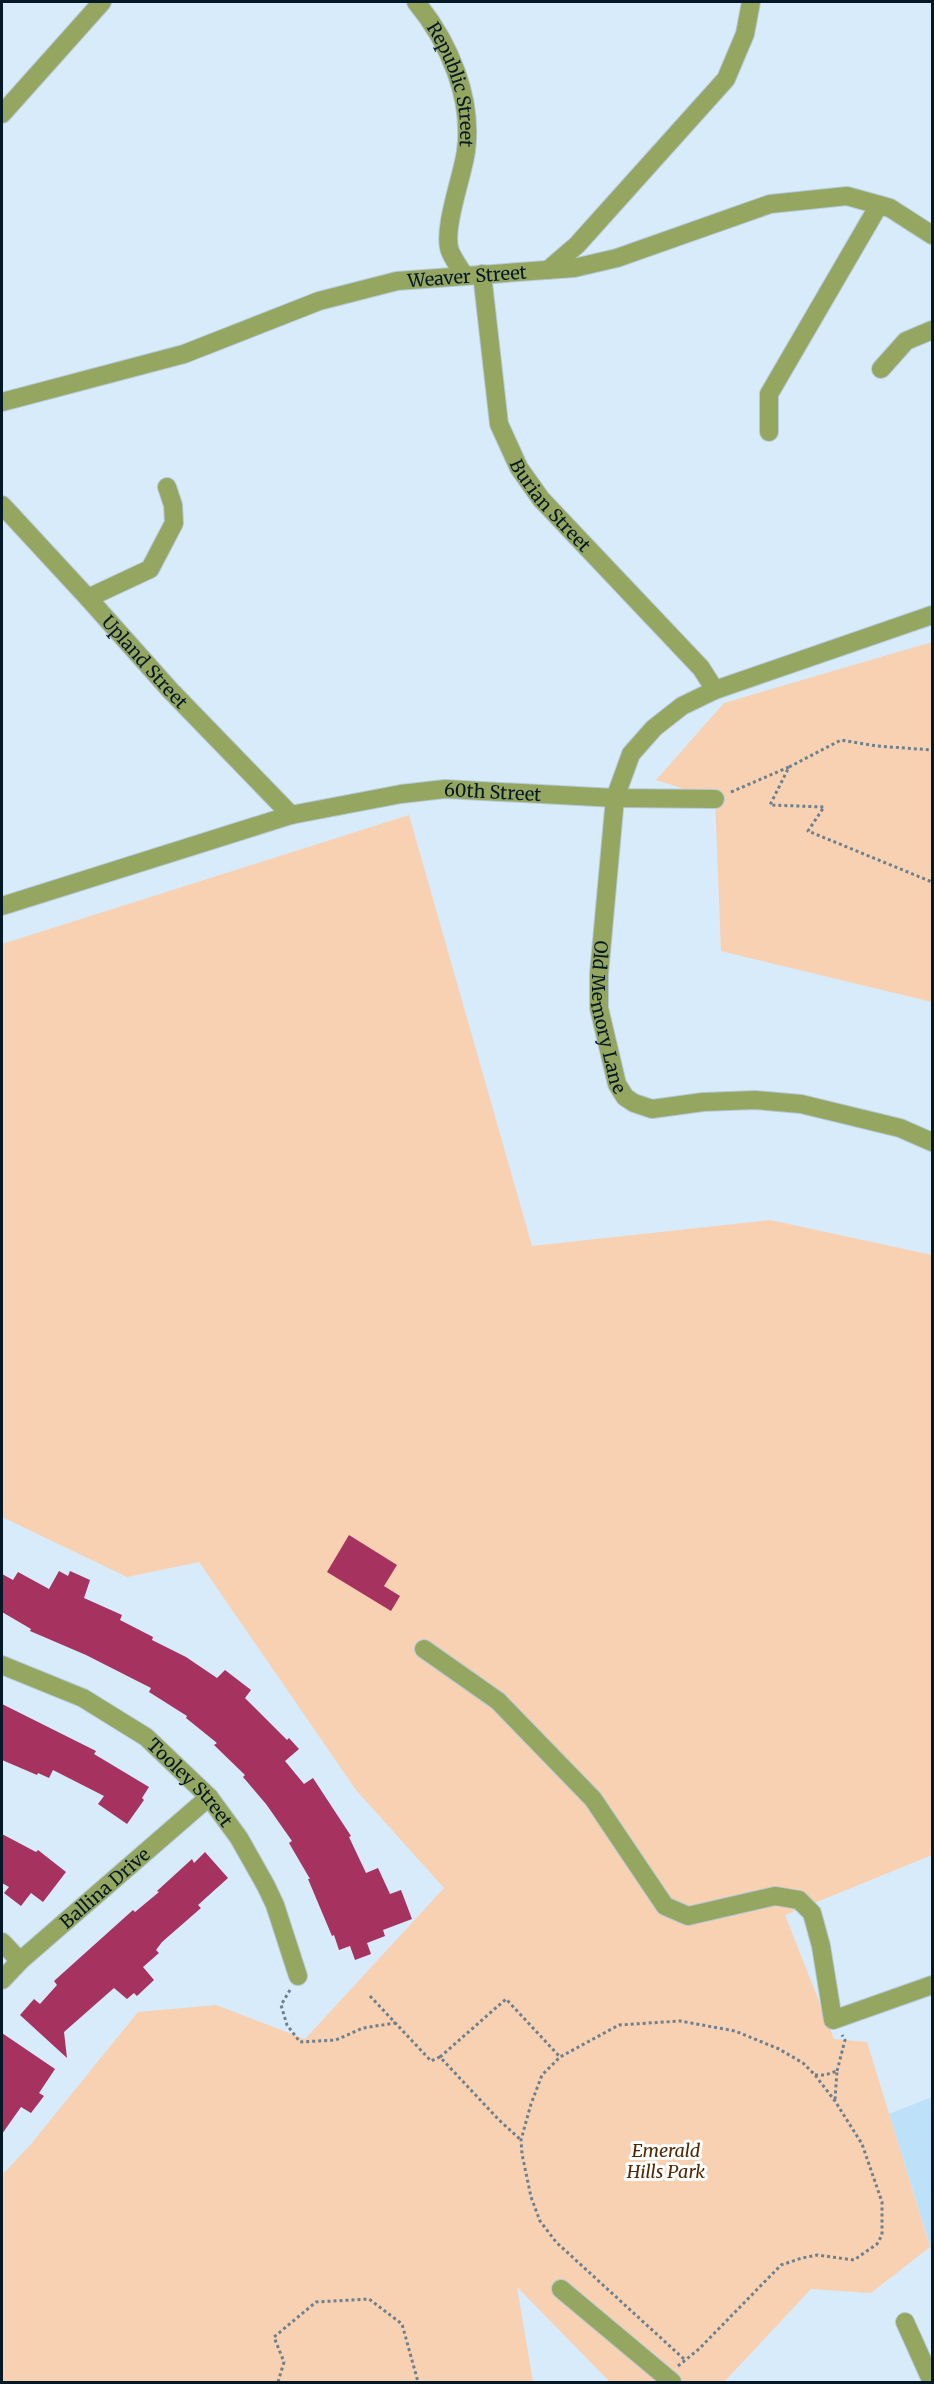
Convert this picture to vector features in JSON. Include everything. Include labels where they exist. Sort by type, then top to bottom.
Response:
[{"type":"street","points":[[2,114],[102,2]]},
{"type":"street","name":"Republic Street","points":[[416,2],[440,35],[451,57],[464,103],[466,151],[450,227],[449,250],[473,275]]},
{"type":"street","points":[[548,270],[577,245],[726,79],[746,34],[751,2]]},
{"type":"street","name":"Weaver Street","points":[[2,402],[184,354],[319,301],[397,281],[574,268],[617,258],[770,204],[847,196],[890,208],[933,235]]},
{"type":"street","points":[[769,432],[769,394],[879,205]]},
{"type":"street","name":"Burian Street","points":[[473,275],[499,424],[519,468],[541,499],[701,668],[715,690]]},
{"type":"street","points":[[881,369],[906,341],[933,330]]},
{"type":"street","points":[[88,598],[150,569],[174,523],[173,505],[167,487]]},
{"type":"street","name":"Upland Street","points":[[2,505],[170,690],[291,815]]},
{"type":"street","points":[[615,798],[631,754],[654,728],[682,706],[715,690],[933,615]]},
{"type":"street","name":"60th Street","points":[[2,906],[291,815],[401,794],[445,789],[615,798],[715,799]]},
{"type":"street","name":"Old Memory Lane","points":[[615,798],[599,974],[599,1008],[617,1084],[625,1097],[634,1103],[652,1109],[703,1102],[755,1100],[801,1104],[900,1128],[933,1142]]},
{"type":"street","points":[[424,1649],[498,1701],[593,1799],[664,1906],[688,1916],[775,1896],[799,1900],[812,1913],[821,1946],[833,2020],[933,1985]]},
{"type":"street","name":"Tooley Street","points":[[2,1665],[83,1698],[146,1737],[209,1797],[239,1838],[271,1895],[298,1976]]},
{"type":"street","name":"Ballina Drive","points":[[2,1980],[20,1960],[209,1797]]},
{"type":"street","points":[[2,1942],[20,1960]]},
{"type":"street","points":[[561,2289],[672,2382]]},
{"type":"street","points":[[905,2322],[933,2382]]},
{"type":"path","points":[[715,799],[789,767],[841,740],[877,746],[933,750]]},
{"type":"path","points":[[789,767],[770,805],[824,807],[808,831],[933,882]]},
{"type":"path","points":[[298,1976],[281,2005],[287,2025],[300,2042],[336,2040],[363,2028],[395,2023]]},
{"type":"path","points":[[370,1996],[432,2061],[440,2057],[506,1999],[560,2057]]},
{"type":"path","points":[[833,2020],[845,2040],[837,2070],[835,2102]]},
{"type":"path","points":[[680,2021],[735,2031],[779,2049],[803,2063],[835,2102],[862,2144],[882,2202],[882,2235],[877,2244],[854,2260],[816,2255],[781,2265],[699,2349],[685,2360],[556,2242],[540,2221],[531,2198],[521,2140],[542,2075],[560,2057],[619,2025],[680,2021]]},
{"type":"path","points":[[440,2057],[521,2140]]},
{"type":"path","points":[[815,2075],[825,2075],[837,2070]]},
{"type":"path","points":[[278,2382],[284,2362],[274,2337],[316,2302],[369,2298],[402,2324],[418,2382]]},
{"type":"shaded area","points":[[932,2097],[932,2252],[889,2114]]},
{"type":"green space","points":[[932,642],[932,1002],[721,951],[715,799],[656,780],[724,703]]},
{"type":"green space","name":"Emerald Hills Park","points":[[409,815],[532,1246],[770,1220],[932,1255],[932,1855],[785,1915],[834,2039],[867,2042],[930,2247],[871,2293],[811,2289],[724,2382],[610,2382],[517,2287],[533,2382],[2,2382],[2,2175],[31,2144],[138,2012],[216,2005],[305,2039],[444,1888],[356,1790],[199,1562],[127,1577],[2,1517],[2,944]]},
{"type":"building","points":[[349,1535],[397,1565],[384,1586],[400,1596],[391,1611],[327,1572]]},
{"type":"building","points":[[59,1571],[68,1576],[70,1571],[90,1580],[84,1598],[122,1615],[120,1620],[153,1637],[152,1640],[186,1657],[217,1678],[225,1670],[251,1690],[245,1698],[299,1749],[285,1761],[304,1784],[313,1778],[351,1836],[349,1837],[366,1873],[378,1868],[390,1894],[401,1890],[412,1919],[383,1930],[385,1936],[367,1943],[371,1954],[355,1960],[350,1946],[339,1950],[308,1879],[310,1879],[289,1843],[292,1841],[266,1804],[243,1777],[245,1775],[214,1745],[217,1743],[186,1718],[187,1716],[149,1692],[151,1688],[86,1655],[30,1631],[31,1629],[2,1612],[2,1574],[13,1580],[18,1572],[49,1589]]},
{"type":"building","points":[[2,1704],[96,1751],[94,1754],[149,1787],[142,1798],[144,1800],[127,1824],[98,1804],[104,1796],[53,1770],[49,1778],[2,1760]]},
{"type":"building","points":[[2,1834],[36,1852],[38,1850],[66,1872],[43,1902],[31,1893],[21,1906],[4,1893],[9,1887],[2,1883]]},
{"type":"building","points":[[205,1852],[228,1878],[198,1905],[201,1908],[162,1942],[156,1950],[159,1953],[143,1967],[154,1980],[137,1996],[134,1993],[127,1999],[114,1988],[64,2032],[67,2058],[20,2015],[34,1999],[40,2004],[57,1985],[54,1981],[133,1910],[135,1912],[159,1892],[157,1891],[192,1859],[194,1863]]},
{"type":"building","points":[[2,2033],[55,2069],[39,2093],[44,2096],[31,2113],[21,2107],[2,2134]]}]
